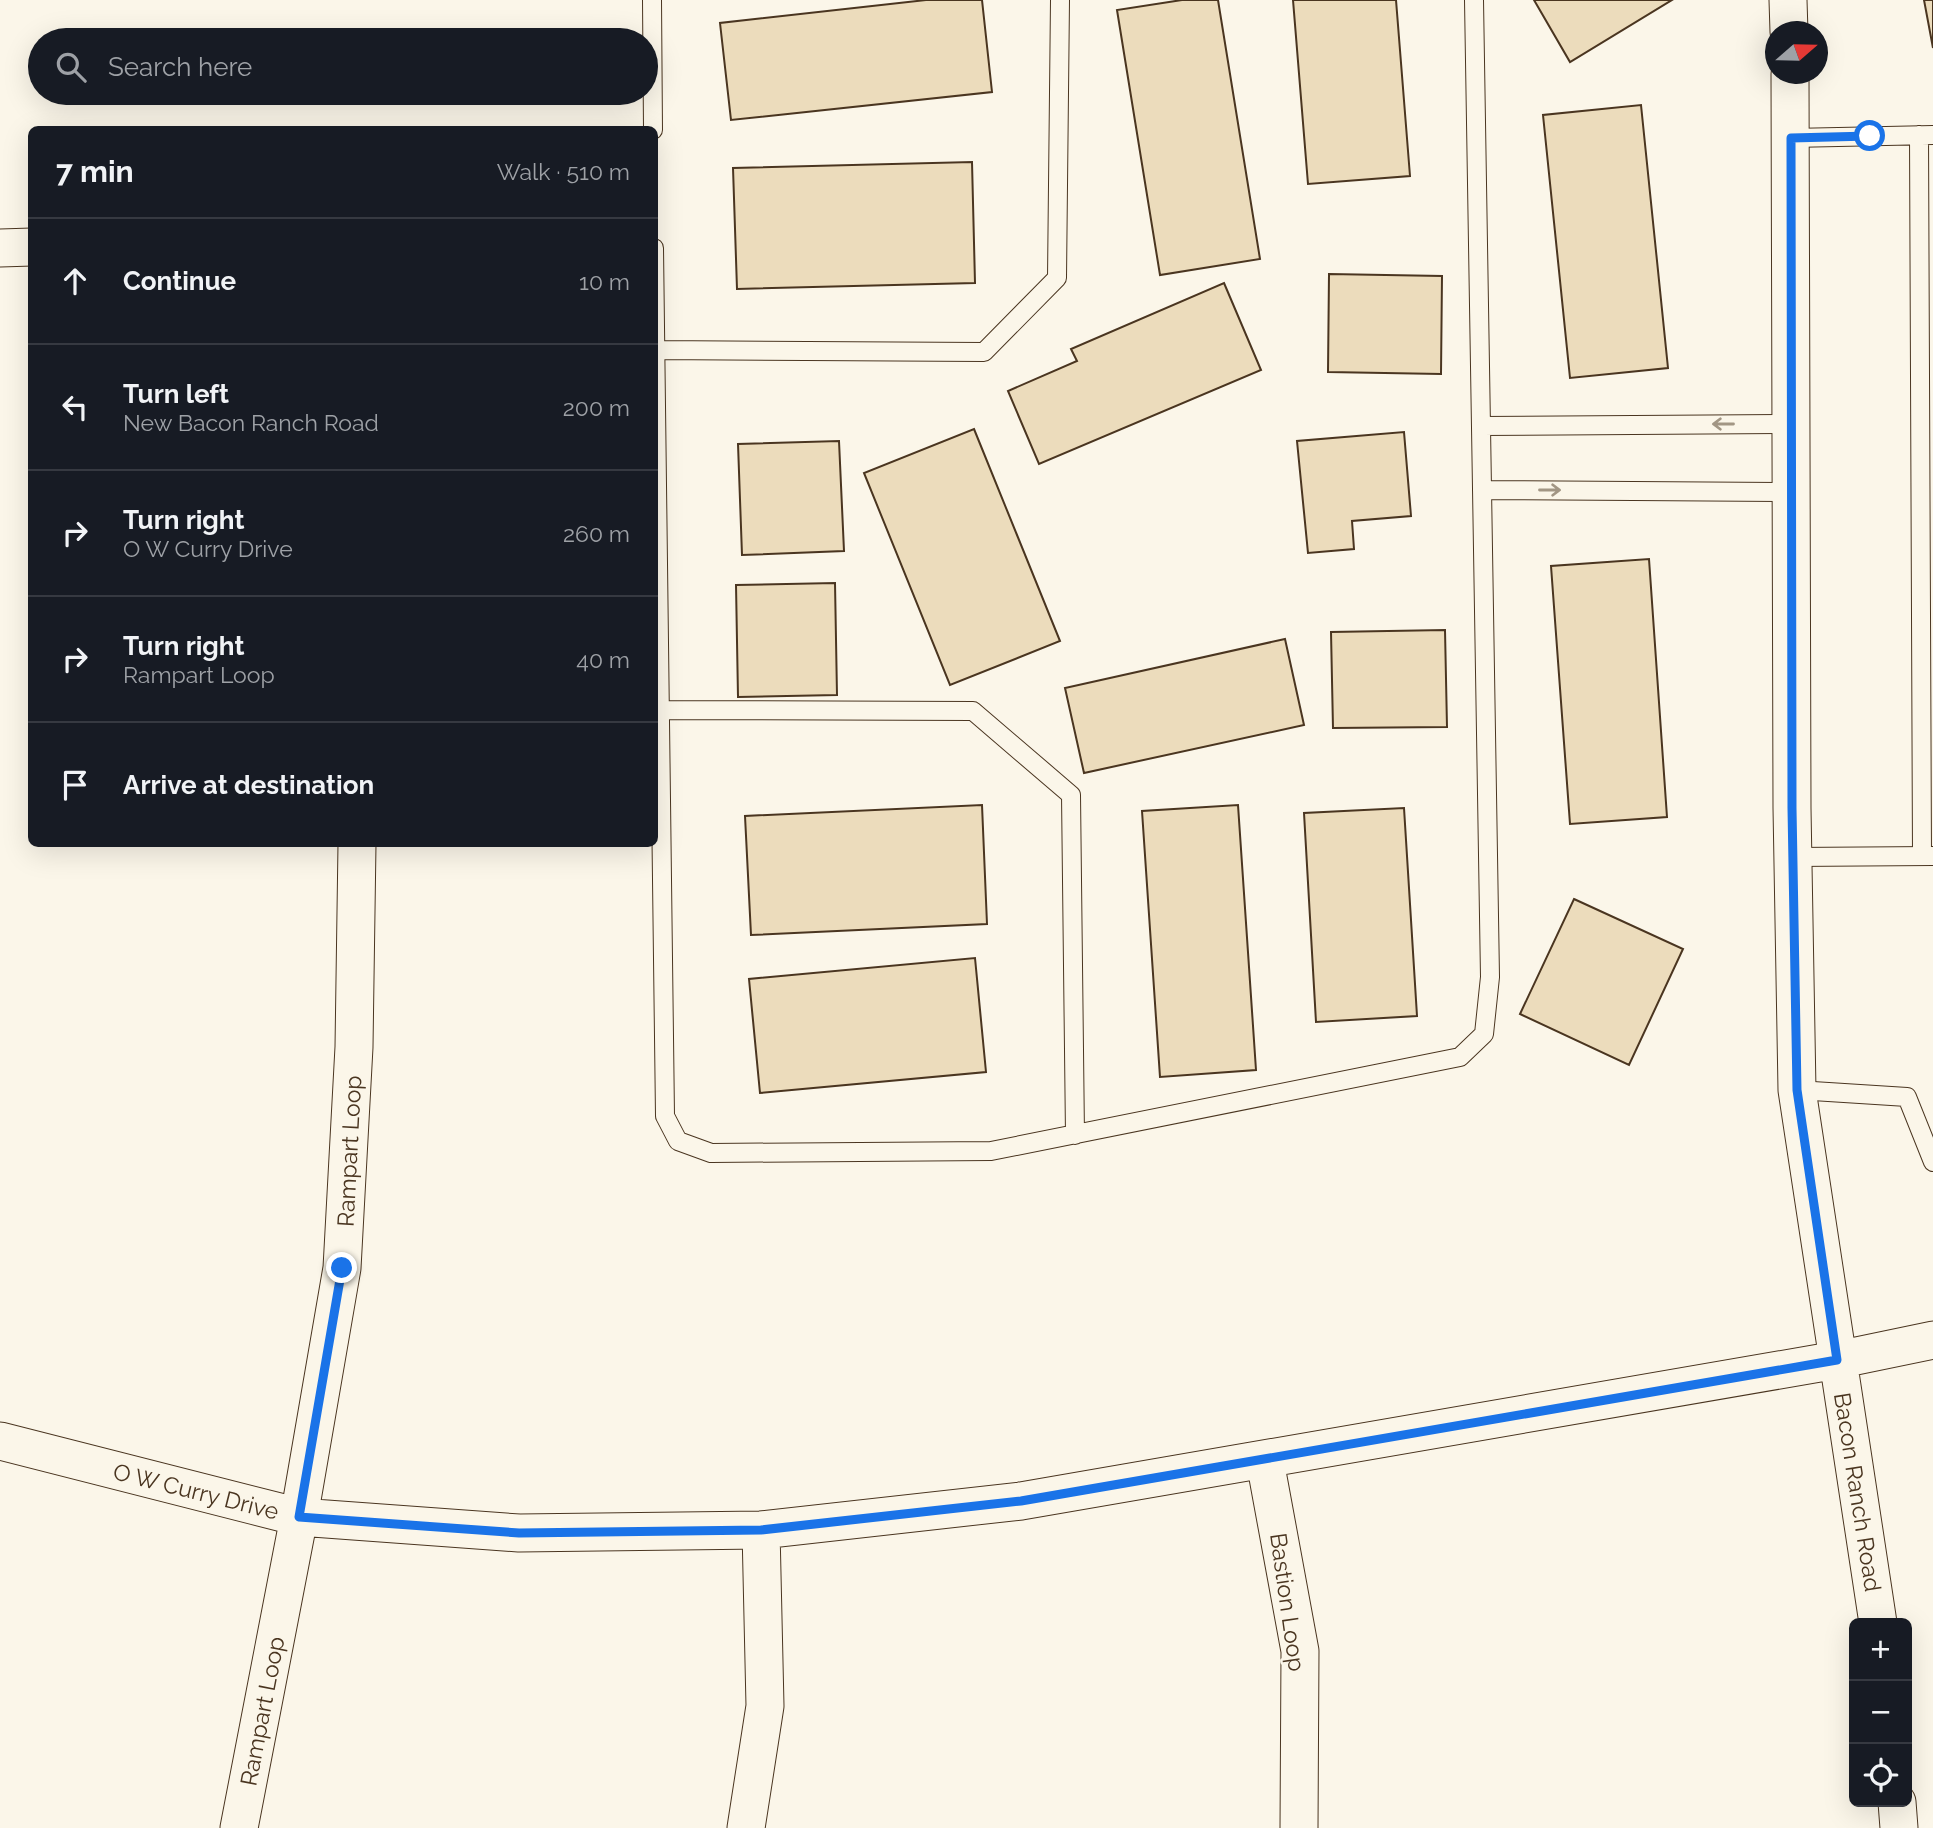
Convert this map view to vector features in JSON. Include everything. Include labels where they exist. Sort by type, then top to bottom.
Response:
[{"type":"street","points":[[1788,0],[1789,21]]},
{"type":"street","name":"Bacon Ranch Road","points":[[1790,84],[1793,857],[1797,1090],[1877,1618]]},
{"type":"street","points":[[0,248],[28,247]]},
{"type":"street","name":"Rampart Loop","points":[[239,1828],[299,1517],[342,1268],[354,1046],[357,847]]},
{"type":"street","name":"O W Curry Drive","points":[[0,1441],[299,1517],[519,1533],[761,1530],[1021,1501],[1265,1461],[1837,1360],[1933,1340]]},
{"type":"street","name":"Bastion Loop","points":[[1265,1461],[1300,1651],[1298,1828]]},
{"type":"street","points":[[746,1828],[765,1706],[761,1530]]},
{"type":"street","points":[[1898,1807],[1899,1828]]},
{"type":"lane","points":[[652,0],[652,28]]},
{"type":"lane","points":[[658,350],[984,352],[1057,278],[1060,0]]},
{"type":"lane","points":[[658,530],[665,1116],[678,1142],[711,1153],[990,1151],[1460,1057],[1484,1034],[1490,978],[1474,0]]},
{"type":"lane","points":[[653,105],[653,126]]},
{"type":"lane","points":[[1791,138],[1926,135],[1928,856],[1793,857]]},
{"type":"lane","points":[[1481,426],[1791,424]]},
{"type":"lane","points":[[1482,489],[1792,492]]},
{"type":"lane","points":[[660,710],[973,711],[1071,795],[1075,1135]]},
{"type":"lane","points":[[1797,1090],[1908,1097],[1933,1162]]},
{"type":"building","points":[[926,0],[982,0],[992,92],[731,120],[720,23]]},
{"type":"building","points":[[1182,0],[1218,0],[1260,259],[1160,275],[1117,10]]},
{"type":"building","points":[[1293,0],[1396,0],[1410,176],[1308,184]]},
{"type":"building","points":[[1534,0],[1672,0],[1570,62]]},
{"type":"building","points":[[1924,0],[1933,0],[1933,48]]},
{"type":"building","points":[[1641,105],[1668,368],[1570,378],[1543,115]]},
{"type":"building","points":[[972,162],[975,283],[737,289],[733,168]]},
{"type":"building","points":[[1329,274],[1442,276],[1441,374],[1328,372]]},
{"type":"building","points":[[1224,283],[1261,370],[1039,464],[1008,391],[1077,361],[1071,349]]},
{"type":"building","points":[[974,429],[1060,641],[950,685],[864,473]]},
{"type":"building","points":[[1404,432],[1411,516],[1352,521],[1354,549],[1308,553],[1297,441]]},
{"type":"building","points":[[839,441],[844,551],[742,555],[738,444]]},
{"type":"building","points":[[1649,559],[1667,817],[1570,824],[1551,566]]},
{"type":"building","points":[[835,583],[837,695],[738,697],[736,585]]},
{"type":"building","points":[[1445,630],[1447,727],[1333,728],[1331,632]]},
{"type":"building","points":[[1285,639],[1304,725],[1084,773],[1065,688]]},
{"type":"building","points":[[982,805],[987,924],[751,935],[745,816]]},
{"type":"building","points":[[1238,805],[1256,1070],[1160,1077],[1142,811]]},
{"type":"building","points":[[1404,808],[1417,1016],[1316,1022],[1304,813]]},
{"type":"building","points":[[1574,899],[1683,949],[1629,1065],[1520,1014]]},
{"type":"building","points":[[975,958],[986,1072],[760,1093],[749,979]]},
{"type":"route","points":[[342,1268],[299,1517],[519,1533],[761,1530],[1021,1501],[1265,1461],[1837,1360],[1797,1090],[1792,808],[1791,138],[1870,136]]}]
